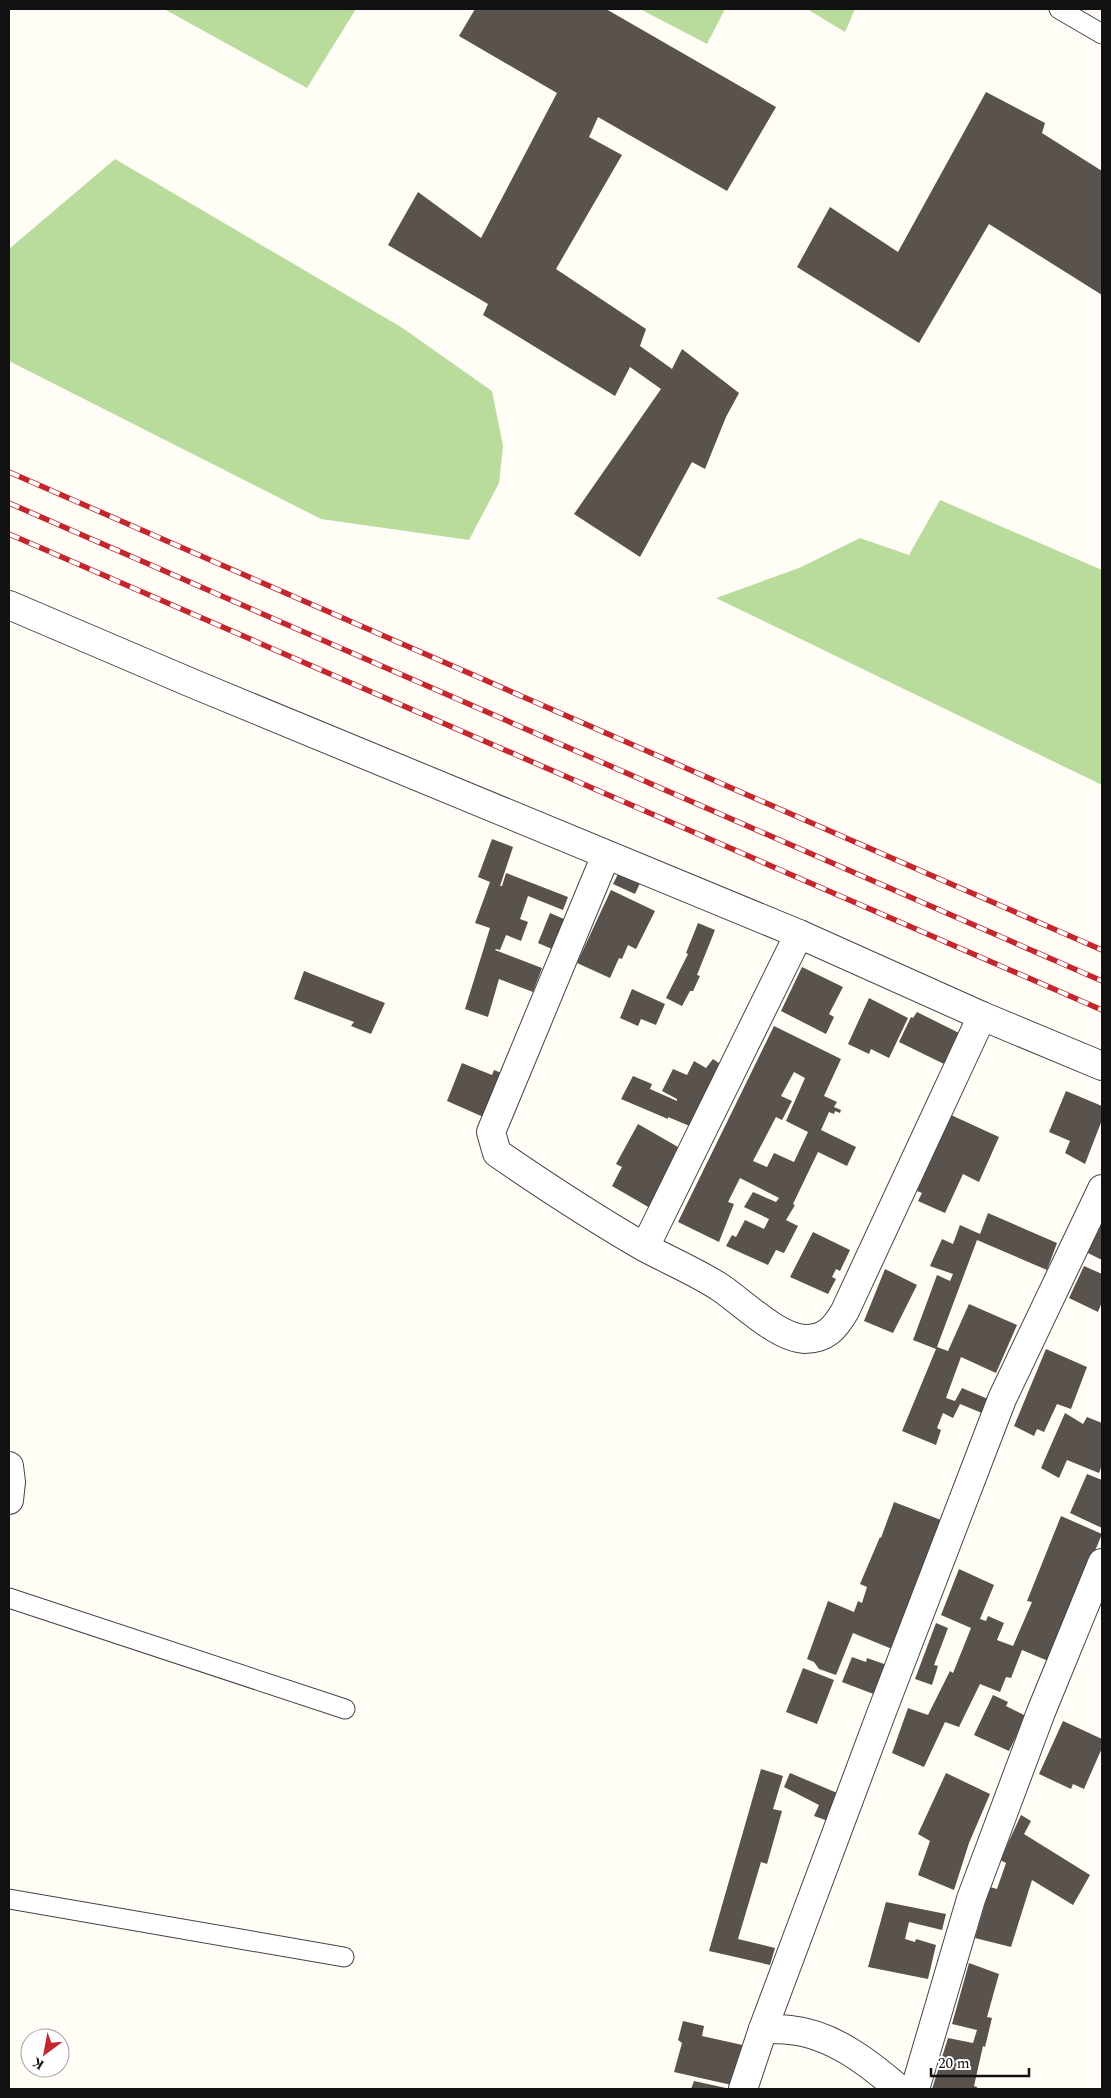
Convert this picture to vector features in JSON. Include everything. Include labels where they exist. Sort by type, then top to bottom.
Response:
[{"type":"street","points":[[9,605],[194,684],[800,934],[982,1016],[1102,1066]]},
{"type":"street","points":[[606,854],[491,1132],[497,1153],[562,1197],[644,1247],[721,1288],[783,1332],[803,1339],[820,1338],[835,1329],[982,1016]]},
{"type":"street","points":[[644,1247],[800,934]]},
{"type":"street","points":[[743,2089],[763,2029],[884,1705],[1002,1399],[1102,1189]]},
{"type":"street","points":[[9,1466],[11,1482],[9,1500]]},
{"type":"street","points":[[915,2089],[971,1899],[1041,1712],[1102,1564]]},
{"type":"street","points":[[763,2029],[792,2030],[830,2041],[874,2068],[899,2089]]},
{"type":"lane","points":[[1059,9],[1102,34]]},
{"type":"lane","points":[[9,1598],[345,1709]]},
{"type":"lane","points":[[9,1899],[344,1957]]},
{"type":"green space","points":[[164,9],[356,9],[307,88]]},
{"type":"green space","points":[[640,9],[725,9],[707,44]]},
{"type":"green space","points":[[807,9],[855,9],[845,32]]},
{"type":"green space","points":[[115,159],[401,327],[492,391],[503,446],[499,483],[469,540],[321,519],[9,361],[9,249]]},
{"type":"green space","points":[[940,500],[1102,570],[1102,785],[716,598],[799,568],[860,538],[909,555]]},
{"type":"building","points":[[475,9],[606,9],[776,107],[727,191],[598,117],[589,137],[622,155],[556,269],[646,329],[640,346],[672,369],[682,349],[739,393],[726,417],[705,469],[692,462],[640,557],[574,514],[661,389],[630,367],[615,396],[483,315],[488,304],[388,245],[418,192],[481,238],[557,93],[459,36]]},
{"type":"building","points":[[986,92],[1045,123],[1042,133],[1102,171],[1102,295],[989,224],[919,343],[797,267],[830,207],[898,252]]},
{"type":"building","points":[[492,839],[513,847],[500,886],[502,886],[506,873],[568,897],[563,910],[528,896],[520,919],[528,922],[521,941],[506,935],[500,950],[495,950],[542,968],[533,992],[499,979],[488,1017],[465,1009],[490,928],[475,923],[490,882],[478,877]]},
{"type":"building","points":[[620,870],[642,879],[635,894],[613,884]]},
{"type":"building","points":[[611,890],[655,911],[636,949],[628,945],[622,959],[619,958],[610,978],[577,963]]},
{"type":"building","points":[[550,913],[564,919],[552,949],[538,943]]},
{"type":"building","points":[[698,923],[715,930],[697,975],[700,976],[693,991],[690,991],[682,1006],[666,998],[688,954],[686,953]]},
{"type":"building","points":[[802,967],[843,987],[829,1014],[834,1017],[826,1034],[781,1011]]},
{"type":"building","points":[[304,971],[385,1003],[371,1034],[351,1026],[354,1022],[294,999]]},
{"type":"building","points":[[632,989],[665,1004],[656,1025],[641,1019],[638,1026],[620,1018]]},
{"type":"building","points":[[869,998],[908,1018],[889,1058],[871,1049],[869,1054],[848,1044]]},
{"type":"building","points":[[917,1012],[959,1033],[944,1064],[899,1042],[911,1017],[913,1018]]},
{"type":"building","points":[[774,1026],[841,1059],[824,1096],[837,1102],[834,1107],[841,1110],[840,1113],[835,1111],[834,1114],[829,1112],[821,1130],[856,1147],[847,1166],[818,1152],[793,1204],[795,1205],[786,1220],[798,1226],[784,1253],[776,1250],[768,1265],[726,1246],[732,1235],[736,1237],[745,1220],[764,1229],[769,1219],[744,1207],[753,1192],[776,1202],[779,1198],[740,1178],[728,1202],[734,1204],[719,1242],[678,1222]],"holes":[[[794,1072],[805,1078],[786,1121],[808,1132],[794,1162],[774,1153],[767,1167],[753,1161],[776,1117],[782,1120],[792,1101],[781,1096]]]},
{"type":"building","points":[[713,1059],[726,1068],[692,1127],[621,1099],[633,1076],[652,1084],[650,1089],[677,1101],[677,1099],[662,1091],[673,1069],[687,1075],[694,1061],[706,1068]]},
{"type":"building","points":[[462,1063],[492,1075],[494,1070],[504,1074],[488,1119],[447,1101]]},
{"type":"building","points":[[1066,1091],[1102,1106],[1102,1120],[1085,1164],[1065,1153],[1070,1141],[1049,1132]]},
{"type":"building","points":[[951,1115],[999,1137],[979,1182],[963,1174],[945,1213],[918,1201],[922,1193],[917,1191]]},
{"type":"building","points":[[638,1124],[678,1147],[650,1208],[612,1186],[622,1167],[616,1164]]},
{"type":"building","points":[[988,1213],[1057,1243],[1047,1270],[977,1240],[937,1347],[948,1351],[969,1304],[1017,1325],[996,1373],[961,1357],[946,1398],[955,1401],[962,1388],[988,1399],[982,1413],[960,1404],[953,1418],[943,1413],[937,1428],[941,1430],[936,1445],[902,1431],[936,1349],[913,1340],[937,1275],[950,1281],[953,1274],[930,1266],[942,1239],[953,1244],[960,1225],[980,1234]]},
{"type":"building","points":[[1102,1217],[1102,1260],[1088,1253]]},
{"type":"building","points":[[813,1232],[850,1250],[840,1271],[836,1269],[832,1277],[836,1279],[828,1294],[790,1277]]},
{"type":"building","points":[[1084,1266],[1102,1274],[1102,1302],[1098,1312],[1069,1298]]},
{"type":"building","points":[[885,1269],[917,1285],[893,1333],[864,1321]]},
{"type":"building","points":[[1046,1349],[1087,1367],[1071,1409],[1057,1404],[1044,1432],[1037,1429],[1034,1436],[1014,1426]]},
{"type":"building","points":[[1065,1413],[1083,1424],[1087,1417],[1102,1423],[1102,1465],[1099,1473],[1067,1460],[1059,1478],[1041,1468]]},
{"type":"building","points":[[1087,1474],[1102,1480],[1102,1528],[1070,1513]]},
{"type":"building","points":[[894,1502],[941,1520],[892,1649],[853,1633],[836,1675],[819,1669],[814,1662],[807,1659],[828,1601],[854,1612],[858,1601],[862,1603],[867,1587],[860,1584],[881,1538]]},
{"type":"building","points":[[1061,1516],[1102,1534],[1067,1618],[1053,1663],[1022,1650],[1011,1678],[1006,1677],[1000,1692],[980,1684],[959,1727],[945,1722],[924,1767],[892,1753],[908,1708],[928,1715],[950,1671],[953,1673],[971,1628],[941,1615],[959,1569],[994,1585],[980,1619],[986,1621],[988,1616],[1004,1623],[997,1640],[1013,1646],[1032,1602],[1027,1601]]},
{"type":"building","points":[[936,1623],[948,1628],[934,1665],[938,1666],[932,1685],[915,1679]]},
{"type":"building","points":[[852,1657],[866,1662],[867,1658],[887,1665],[876,1695],[842,1682]]},
{"type":"building","points":[[803,1668],[834,1680],[817,1724],[786,1712]]},
{"type":"building","points":[[993,1695],[1008,1702],[1006,1706],[1026,1716],[1009,1751],[974,1735]]},
{"type":"building","points":[[1063,1721],[1102,1739],[1102,1748],[1084,1789],[1073,1784],[1071,1789],[1039,1774]]},
{"type":"building","points":[[761,1769],[783,1776],[773,1809],[782,1811],[767,1864],[761,1862],[738,1939],[775,1948],[770,1965],[709,1951]]},
{"type":"building","points":[[790,1773],[842,1795],[831,1822],[814,1816],[819,1805],[784,1787]]},
{"type":"building","points":[[946,1773],[990,1794],[969,1843],[954,1890],[918,1875],[930,1841],[918,1834]]},
{"type":"building","points":[[1021,1815],[1031,1821],[1024,1834],[1090,1875],[1073,1905],[1032,1880],[1011,1947],[975,1938],[990,1887],[997,1889],[1006,1863],[1000,1860]]},
{"type":"building","points":[[886,1902],[946,1914],[942,1930],[909,1922],[905,1939],[915,1942],[916,1939],[936,1945],[928,1979],[868,1967]]},
{"type":"building","points":[[969,1963],[999,1974],[987,2017],[992,2018],[985,2047],[983,2046],[974,2086],[977,2089],[932,2089],[948,2038],[973,2043],[977,2030],[952,2024]]},
{"type":"building","points":[[683,2021],[704,2026],[702,2036],[747,2046],[736,2086],[674,2072],[682,2043],[678,2040]]},
{"type":"building","points":[[694,2081],[726,2088],[726,2089],[691,2089]]},
{"type":"railway","points":[[9,472],[1102,950]]},
{"type":"railway","points":[[9,503],[1102,981]]},
{"type":"railway","points":[[9,534],[1102,1010]]}]
